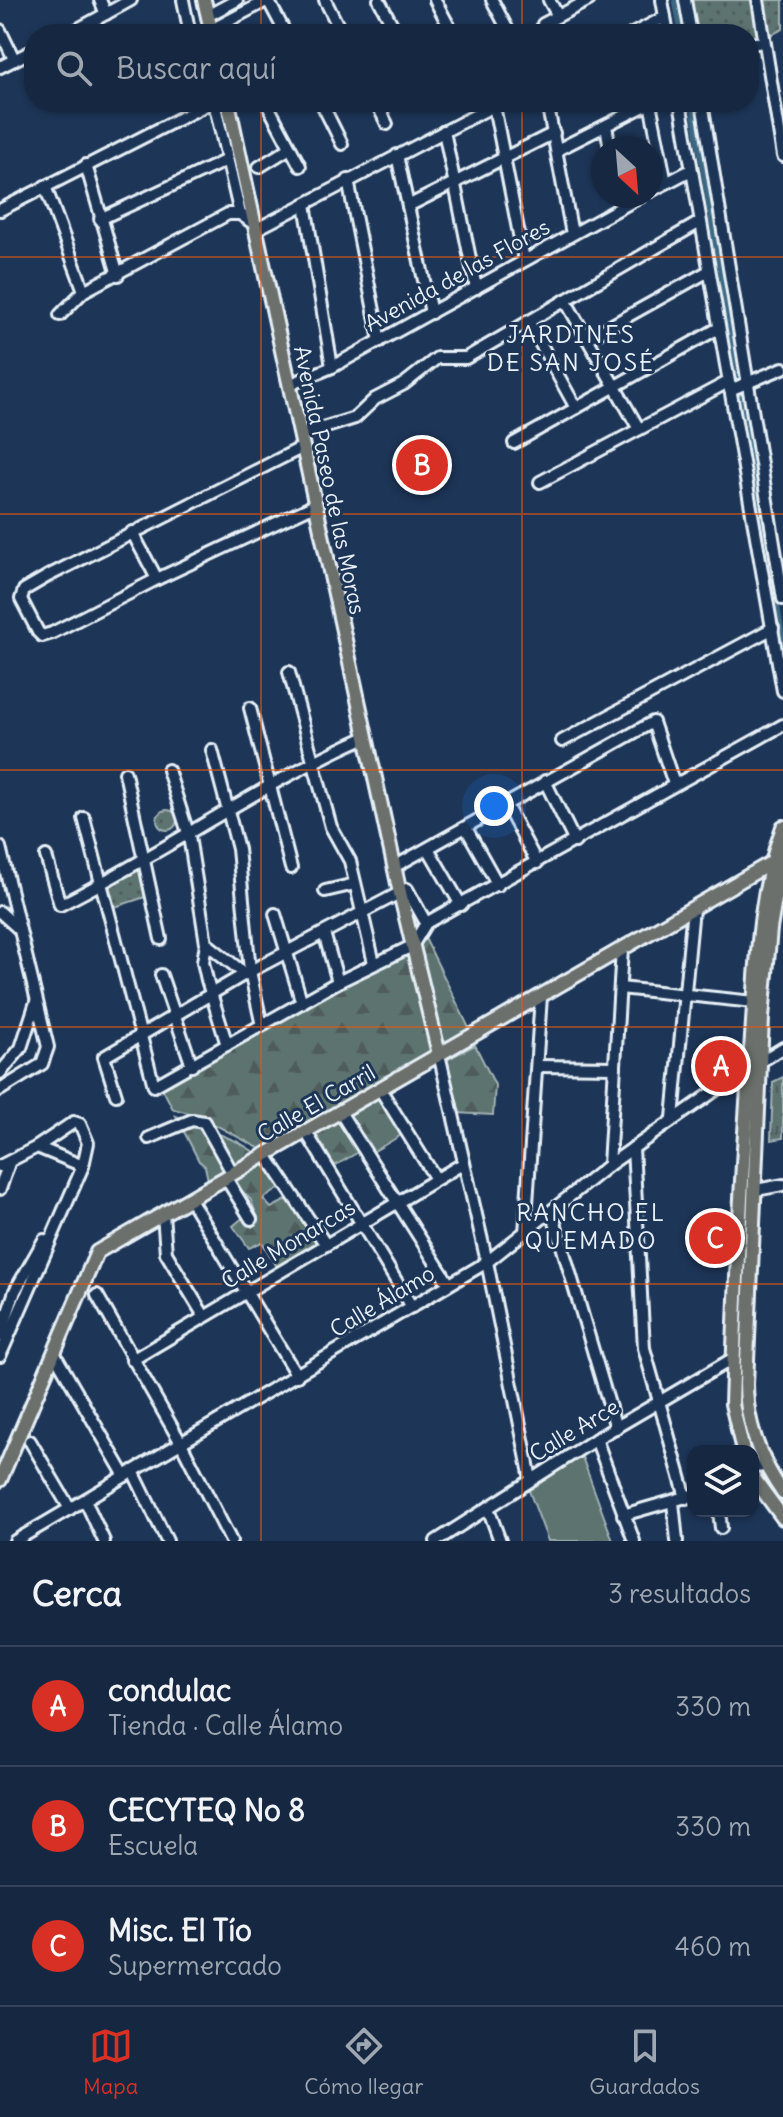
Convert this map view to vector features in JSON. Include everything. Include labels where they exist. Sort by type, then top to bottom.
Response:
[{"type":"main road","name":"Avenida Paseo de las Moras","points":[[230,112],[394,867],[439,1054]]},
{"type":"main road","points":[[754,1445],[746,1399],[756,1190],[754,1002],[769,864],[783,827]]},
{"type":"main road","points":[[742,1445],[732,1404],[734,1358],[755,1064],[770,929],[783,853]]},
{"type":"main road","name":"Calle El Carril","points":[[0,1480],[97,1252],[769,864]]},
{"type":"main road","points":[[759,1467],[783,1493]]},
{"type":"main road","points":[[759,1485],[783,1518]]},
{"type":"street","points":[[100,0],[106,14]]},
{"type":"street","points":[[88,24],[131,0]]},
{"type":"street","points":[[183,0],[188,24]]},
{"type":"street","points":[[186,13],[237,0]]},
{"type":"street","points":[[226,24],[268,0],[281,24]]},
{"type":"street","points":[[325,0],[337,24]]},
{"type":"street","points":[[379,0],[391,24]]},
{"type":"street","points":[[435,0],[448,24]]},
{"type":"street","points":[[492,0],[505,24]]},
{"type":"street","points":[[549,0],[558,16]]},
{"type":"street","points":[[543,24],[589,0]]},
{"type":"street","points":[[662,0],[666,24]]},
{"type":"street","points":[[685,0],[689,24]]},
{"type":"street","points":[[758,0],[779,109],[783,156]]},
{"type":"street","points":[[651,24],[665,17]]},
{"type":"street","points":[[0,30],[14,59]]},
{"type":"street","points":[[759,43],[764,42]]},
{"type":"street","points":[[0,67],[24,54]]},
{"type":"street","points":[[0,210],[193,112]]},
{"type":"street","points":[[215,112],[240,214],[254,227],[305,204],[481,112]]},
{"type":"street","points":[[271,112],[300,166]]},
{"type":"street","points":[[326,112],[342,144]]},
{"type":"street","points":[[381,112],[387,124]]},
{"type":"street","points":[[498,112],[524,260]]},
{"type":"street","points":[[549,112],[572,234]]},
{"type":"street","points":[[557,150],[633,112]]},
{"type":"street","points":[[652,112],[666,183]]},
{"type":"street","points":[[682,112],[707,272],[783,691]]},
{"type":"street","points":[[704,112],[783,599]]},
{"type":"street","points":[[606,126],[608,136]]},
{"type":"street","points":[[444,131],[476,288]]},
{"type":"street","points":[[408,206],[554,133]]},
{"type":"street","points":[[259,167],[290,148]]},
{"type":"street","points":[[397,155],[431,313]]},
{"type":"street","points":[[100,219],[227,160]]},
{"type":"street","points":[[86,165],[118,275]]},
{"type":"street","points":[[663,185],[691,170]]},
{"type":"street","points":[[348,180],[380,341]]},
{"type":"street","points":[[45,186],[84,291]]},
{"type":"street","points":[[305,204],[332,367]]},
{"type":"street","name":"Avenida de las Flores","points":[[289,385],[332,367],[431,313],[572,234],[611,208]]},
{"type":"street","points":[[60,315],[84,291],[228,214],[240,214]]},
{"type":"street","points":[[315,505],[42,636],[21,599],[24,590],[301,441],[355,418],[375,399],[404,384],[437,358],[462,360],[700,222]]},
{"type":"street","points":[[587,339],[707,272]]},
{"type":"street","points":[[565,300],[639,429]]},
{"type":"street","points":[[528,321],[576,408]]},
{"type":"street","points":[[514,443],[717,329]]},
{"type":"street","points":[[540,482],[639,429],[730,387],[783,368]]},
{"type":"street","points":[[132,532],[157,579]]},
{"type":"street","points":[[562,741],[773,628]]},
{"type":"street","points":[[289,672],[331,827],[350,861],[360,914],[374,963]]},
{"type":"street","points":[[250,708],[291,868]]},
{"type":"street","points":[[394,867],[507,807],[545,781],[653,722],[674,784]]},
{"type":"street","points":[[84,818],[154,1086],[262,1026],[300,998],[412,946],[426,923],[783,725]]},
{"type":"street","points":[[46,856],[60,905],[147,860],[314,762],[366,737]]},
{"type":"street","points":[[212,750],[245,896],[248,972],[262,1026]]},
{"type":"street","points":[[168,770],[189,836],[206,943],[203,962],[210,996],[227,1045]]},
{"type":"street","points":[[125,773],[147,860],[161,939]]},
{"type":"street","points":[[545,781],[575,842]]},
{"type":"street","points":[[507,807],[537,863]]},
{"type":"street","points":[[466,828],[498,885]]},
{"type":"street","points":[[0,847],[48,1047],[42,1064],[0,1090]]},
{"type":"street","points":[[429,850],[461,905]]},
{"type":"street","points":[[325,891],[355,884]]},
{"type":"street","points":[[116,1095],[104,1057],[248,972],[407,889],[426,923]]},
{"type":"street","points":[[14,905],[1,914],[19,929]]},
{"type":"street","points":[[673,1118],[693,908]]},
{"type":"street","points":[[275,914],[300,998]]},
{"type":"street","points":[[324,933],[338,982]]},
{"type":"street","points":[[206,943],[248,972]]},
{"type":"street","points":[[609,1165],[622,949]]},
{"type":"street","points":[[161,975],[192,1066]]},
{"type":"street","points":[[620,988],[754,1002]]},
{"type":"street","points":[[525,1233],[541,996]]},
{"type":"street","points":[[13,1081],[2,1072],[21,1048],[36,1000]]},
{"type":"street","points":[[28,1031],[45,1031]]},
{"type":"street","name":"Calle Álamo","points":[[15,1541],[487,1262],[673,1118],[783,1048]]},
{"type":"street","points":[[439,1054],[487,1262],[531,1479]]},
{"type":"street","points":[[537,1066],[615,1067]]},
{"type":"street","points":[[380,1089],[436,1179]]},
{"type":"street","points":[[340,1112],[400,1201],[449,1284]]},
{"type":"street","points":[[149,1138],[192,1120],[204,1122],[251,1219]]},
{"type":"street","points":[[0,1189],[4,1165],[37,1147],[63,1127],[74,1122],[80,1124],[88,1143],[83,1166],[51,1233],[0,1356]]},
{"type":"street","points":[[306,1132],[412,1307]]},
{"type":"street","points":[[37,1147],[83,1166]]},
{"type":"street","points":[[633,1148],[644,1348],[658,1403],[687,1487]]},
{"type":"street","points":[[266,1155],[326,1245]]},
{"type":"street","name":"Calle Monarcas","points":[[132,1360],[464,1163]]},
{"type":"street","points":[[756,1190],[783,1185]]},
{"type":"street","points":[[190,1199],[297,1376]]},
{"type":"street","points":[[552,1212],[616,1428]]},
{"type":"street","points":[[163,1214],[166,1253],[204,1316]]},
{"type":"street","points":[[0,1336],[15,1291],[33,1254],[51,1233]]},
{"type":"street","points":[[97,1295],[181,1443],[231,1541]]},
{"type":"street","points":[[54,1353],[167,1541]]},
{"type":"street","name":"Calle Arce","points":[[436,1541],[596,1439],[734,1358]]},
{"type":"street","points":[[596,1439],[632,1539]]},
{"type":"street","points":[[30,1441],[70,1509]]},
{"type":"street","points":[[623,1515],[687,1497]]},
{"type":"street","points":[[85,1500],[104,1541]]},
{"type":"street","points":[[673,1502],[677,1541]]},
{"type":"street","points":[[488,1508],[500,1541]]},
{"type":"street","points":[[720,1517],[721,1528]]},
{"type":"street","points":[[38,1528],[45,1541]]},
{"type":"green space","points":[[689,0],[756,0],[759,24],[693,24]]},
{"type":"green space","points":[[761,0],[783,0],[783,29],[767,37]]},
{"type":"green space","points":[[167,810],[174,813],[177,820],[174,827],[167,830],[160,827],[157,820],[160,813]]},
{"type":"green space","points":[[139,870],[145,897],[115,907],[109,886]]},
{"type":"green space","points":[[421,930],[472,1034],[441,1052],[416,942]]},
{"type":"green space","points":[[412,945],[437,1054],[268,1153],[197,1115],[173,1109],[161,1086]]},
{"type":"green space","points":[[475,1045],[495,1085],[493,1115],[456,1113],[446,1060]]},
{"type":"green space","points":[[783,1077],[783,1138],[771,1140],[773,1082]]},
{"type":"green space","points":[[381,1094],[403,1134],[371,1153],[346,1115]]},
{"type":"green space","points":[[176,1116],[238,1142],[259,1155],[209,1185],[205,1166],[199,1161]]},
{"type":"green space","points":[[341,1118],[362,1150],[331,1168],[312,1135]]},
{"type":"green space","points":[[268,1163],[282,1187],[263,1199],[271,1208],[290,1198],[321,1244],[277,1267],[262,1242],[249,1248],[233,1226],[245,1216],[252,1227],[259,1222],[251,1200],[233,1182]]},
{"type":"green space","points":[[582,1457],[613,1541],[548,1541],[528,1488]]},
{"type":"waterway","points":[[676,0],[680,24]]},
{"type":"waterway","points":[[695,112],[783,645]]},
{"type":"place","name":"CECYTEQ No 8","points":[[422,465]]},
{"type":"place","name":"condulac","points":[[721,1066]]},
{"type":"place","name":"Misc. El Tío","points":[[715,1238]]},
{"type":"district","name":"JARDINES DE SAN JOSÉ","points":[[571,348]]},
{"type":"district","name":"RANCHO EL QUEMADO","points":[[591,1226]]}]
